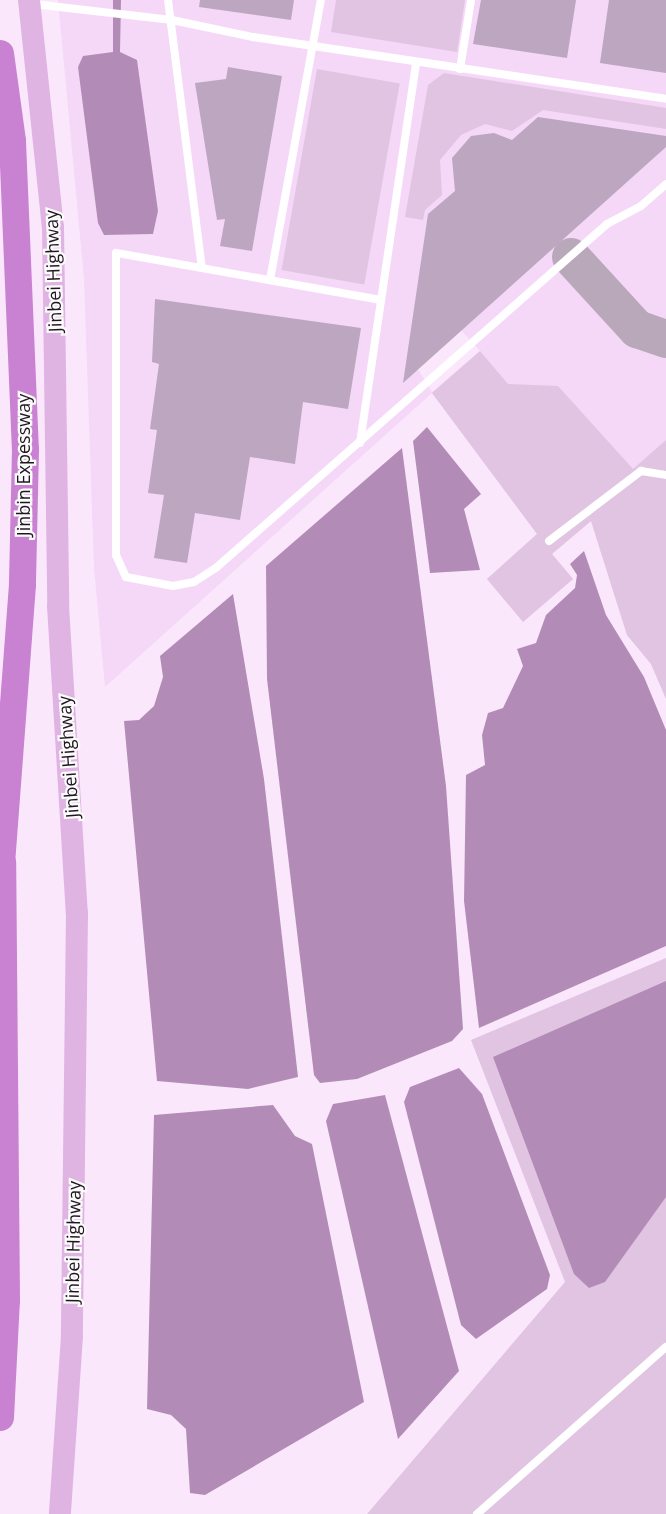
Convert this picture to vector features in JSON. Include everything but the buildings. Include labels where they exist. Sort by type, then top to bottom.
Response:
[{"type":"highway","name":"Jinbin Expessway","points":[[0,53],[12,141],[25,449],[22,584],[1,870],[6,1300],[0,1417]]},
{"type":"main road","name":"Jinbei Highway","points":[[27,1],[46,253],[49,597],[67,917],[63,1350],[52,1514]]},
{"type":"main road","name":"Jinbei Highway","points":[[27,1],[53,236],[58,606],[77,914],[72,1336],[60,1514]]},
{"type":"lane","points":[[168,0],[202,268]]},
{"type":"lane","points":[[270,280],[321,0]]},
{"type":"lane","points":[[460,69],[471,0]]},
{"type":"lane","points":[[27,1],[172,20],[416,63],[666,99]]},
{"type":"lane","points":[[360,443],[416,63]]},
{"type":"lane","points":[[381,300],[116,253],[116,555],[126,577],[173,586],[205,576],[607,225],[640,206],[666,184]]},
{"type":"lane","points":[[549,541],[640,471],[666,475]]},
{"type":"lane","points":[[477,1514],[666,1347]]},
{"type":"shaded area","points":[[58,0],[666,0],[666,699],[651,664],[627,635],[591,521],[552,554],[573,579],[523,622],[487,579],[537,534],[432,393],[105,687],[94,568],[84,279]],"holes":[[[461,330],[480,351],[432,392],[418,369]]]},
{"type":"shaded area","points":[[113,0],[121,0],[120,52],[137,60],[158,211],[153,234],[104,235],[98,223],[78,67],[83,56],[113,52]]},
{"type":"shaded area","points":[[336,0],[465,0],[457,52],[331,32]]},
{"type":"shaded area","points":[[317,69],[400,84],[364,284],[282,270]]},
{"type":"shaded area","points":[[444,73],[666,108],[666,129],[543,110],[512,131],[485,124],[461,135],[440,160],[442,195],[425,210],[423,220],[405,217],[428,85]]},
{"type":"shaded area","points":[[480,351],[508,384],[558,386],[633,469],[666,440],[666,699],[651,664],[627,635],[591,521],[552,554],[573,579],[523,622],[487,579],[537,534],[432,393]]},
{"type":"shaded area","points":[[427,427],[481,494],[464,509],[480,570],[430,573],[413,441]]},
{"type":"shaded area","points":[[402,448],[446,786],[463,1029],[452,1041],[357,1079],[320,1083],[314,1075],[267,679],[266,566]]},
{"type":"shaded area","points":[[584,551],[606,615],[644,677],[666,730],[666,946],[479,1028],[464,901],[466,775],[485,765],[482,735],[488,713],[503,708],[523,666],[517,649],[536,643],[546,615],[575,588],[577,575],[570,564]]},
{"type":"shaded area","points":[[233,594],[264,779],[298,1077],[248,1089],[157,1081],[124,721],[139,720],[154,706],[163,677],[160,656]]},
{"type":"shaded area","points":[[666,958],[666,1514],[367,1514],[565,1282],[471,1040]]},
{"type":"shaded area","points":[[666,981],[666,1197],[605,1282],[589,1288],[574,1274],[493,1057]]},
{"type":"shaded area","points":[[459,1068],[482,1094],[550,1275],[547,1289],[476,1339],[461,1325],[404,1102],[410,1087]]},
{"type":"shaded area","points":[[385,1095],[459,1371],[398,1439],[326,1121],[333,1104]]},
{"type":"shaded area","points":[[273,1105],[295,1136],[312,1144],[364,1402],[205,1495],[190,1493],[186,1429],[171,1415],[147,1409],[154,1115]]},
{"type":"taxiway","points":[[571,257],[637,329],[666,339]]}]
